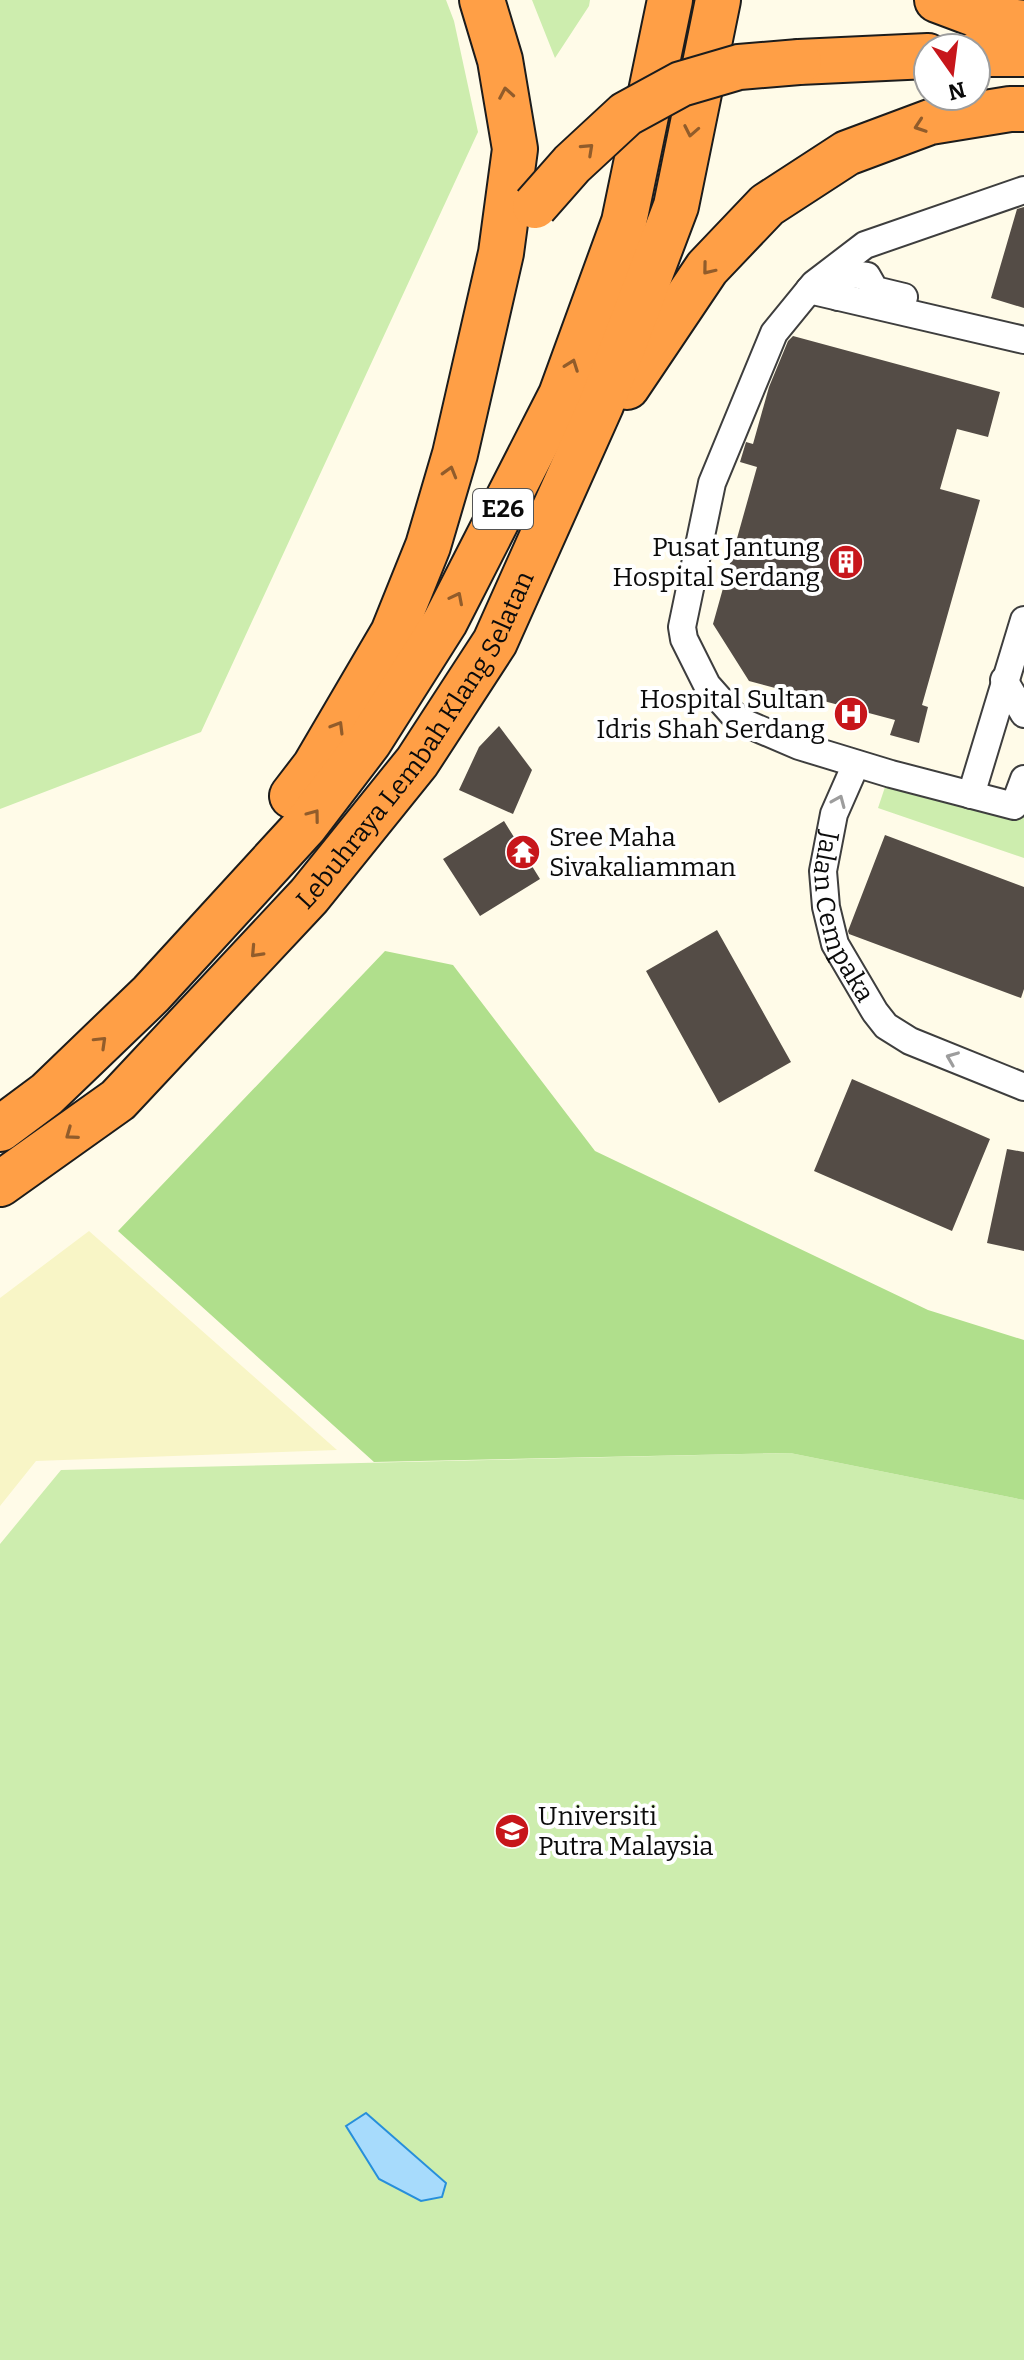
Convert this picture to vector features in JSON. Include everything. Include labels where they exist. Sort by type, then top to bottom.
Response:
[{"type":"highway","points":[[243,894],[273,824],[315,766],[393,633],[428,546],[455,454],[501,253],[515,149],[500,60],[482,0]]},
{"type":"highway","name":"Lebuhraya Lembah Klang Selatan","points":[[0,1129],[47,1094],[151,994],[305,826],[369,742],[436,636],[561,395],[624,222],[670,0]]},
{"type":"highway","name":"Lebuhraya Lembah Klang Selatan","points":[[0,1184],[118,1100],[309,896],[417,762],[495,642],[601,405],[676,206],[718,0]]},
{"type":"highway","points":[[937,0],[985,18],[1024,23]]},
{"type":"highway","points":[[992,54],[1024,54]]},
{"type":"highway","points":[[501,253],[535,206],[572,164],[626,114],[681,84],[739,67],[912,57]]},
{"type":"highway","points":[[570,473],[707,268],[767,205],[847,153],[930,122],[1024,109]]},
{"type":"street","points":[[1024,190],[865,245],[809,290],[774,333],[712,483],[682,627],[684,639],[707,685],[738,720],[799,746],[856,764],[1014,806],[1024,779]]},
{"type":"street","points":[[838,297],[837,283],[851,274],[867,276],[875,290],[1024,326]]},
{"type":"street","points":[[809,290],[1024,340]]},
{"type":"street","points":[[971,795],[1024,620]]},
{"type":"street","points":[[1004,680],[1024,714]]},
{"type":"street","name":"Jalan Cempaka","points":[[856,764],[834,814],[823,871],[826,907],[835,944],[886,1026],[910,1041],[1024,1087]]},
{"type":"shaded area","points":[[89,1231],[337,1450],[36,1461],[0,1506],[0,1298]]},
{"type":"green space","points":[[0,0],[446,0],[454,21],[478,132],[201,732],[0,809]]},
{"type":"green space","points":[[532,0],[590,0],[555,58]]},
{"type":"green space","points":[[887,781],[1024,815],[1024,858],[878,808]]},
{"type":"green space","points":[[385,951],[453,965],[595,1151],[928,1310],[1024,1340],[1024,1500],[790,1453],[374,1462],[118,1231]]},
{"type":"green space","name":"Universiti Putra Malaysia","points":[[790,1453],[1024,1500],[1024,2360],[0,2360],[0,1544],[61,1470]]},
{"type":"water","points":[[366,2113],[446,2183],[442,2197],[421,2201],[379,2179],[346,2126]]},
{"type":"building","points":[[1024,207],[1024,308],[991,298],[1017,209]]},
{"type":"building","name":"Pusat Jantung Hospital Serdang","points":[[793,336],[1000,392],[988,437],[957,429],[940,489],[980,500],[922,705],[928,707],[919,743],[890,735],[895,720],[749,681],[713,624],[757,467],[740,462],[746,442],[753,444],[769,387]]},
{"type":"building","points":[[499,726],[532,770],[513,814],[459,790],[479,747]]},
{"type":"building","points":[[504,821],[540,879],[480,916],[443,859]]},
{"type":"building","points":[[885,835],[1024,887],[1024,989],[1021,998],[849,934]]},
{"type":"building","points":[[717,930],[791,1062],[719,1103],[646,971]]},
{"type":"building","points":[[852,1079],[990,1139],[952,1231],[814,1171]]},
{"type":"building","points":[[1007,1149],[1024,1152],[1024,1251],[987,1243]]},
{"type":"place","name":"Pusat Jantung Hospital Serdang","points":[[846,562]]},
{"type":"place","name":"Hospital Sultan Idris Shah Serdang","points":[[851,714]]},
{"type":"place","name":"Sree Maha Sivakaliamman","points":[[523,852]]},
{"type":"place","name":"Universiti Putra Malaysia","points":[[512,1831]]}]
